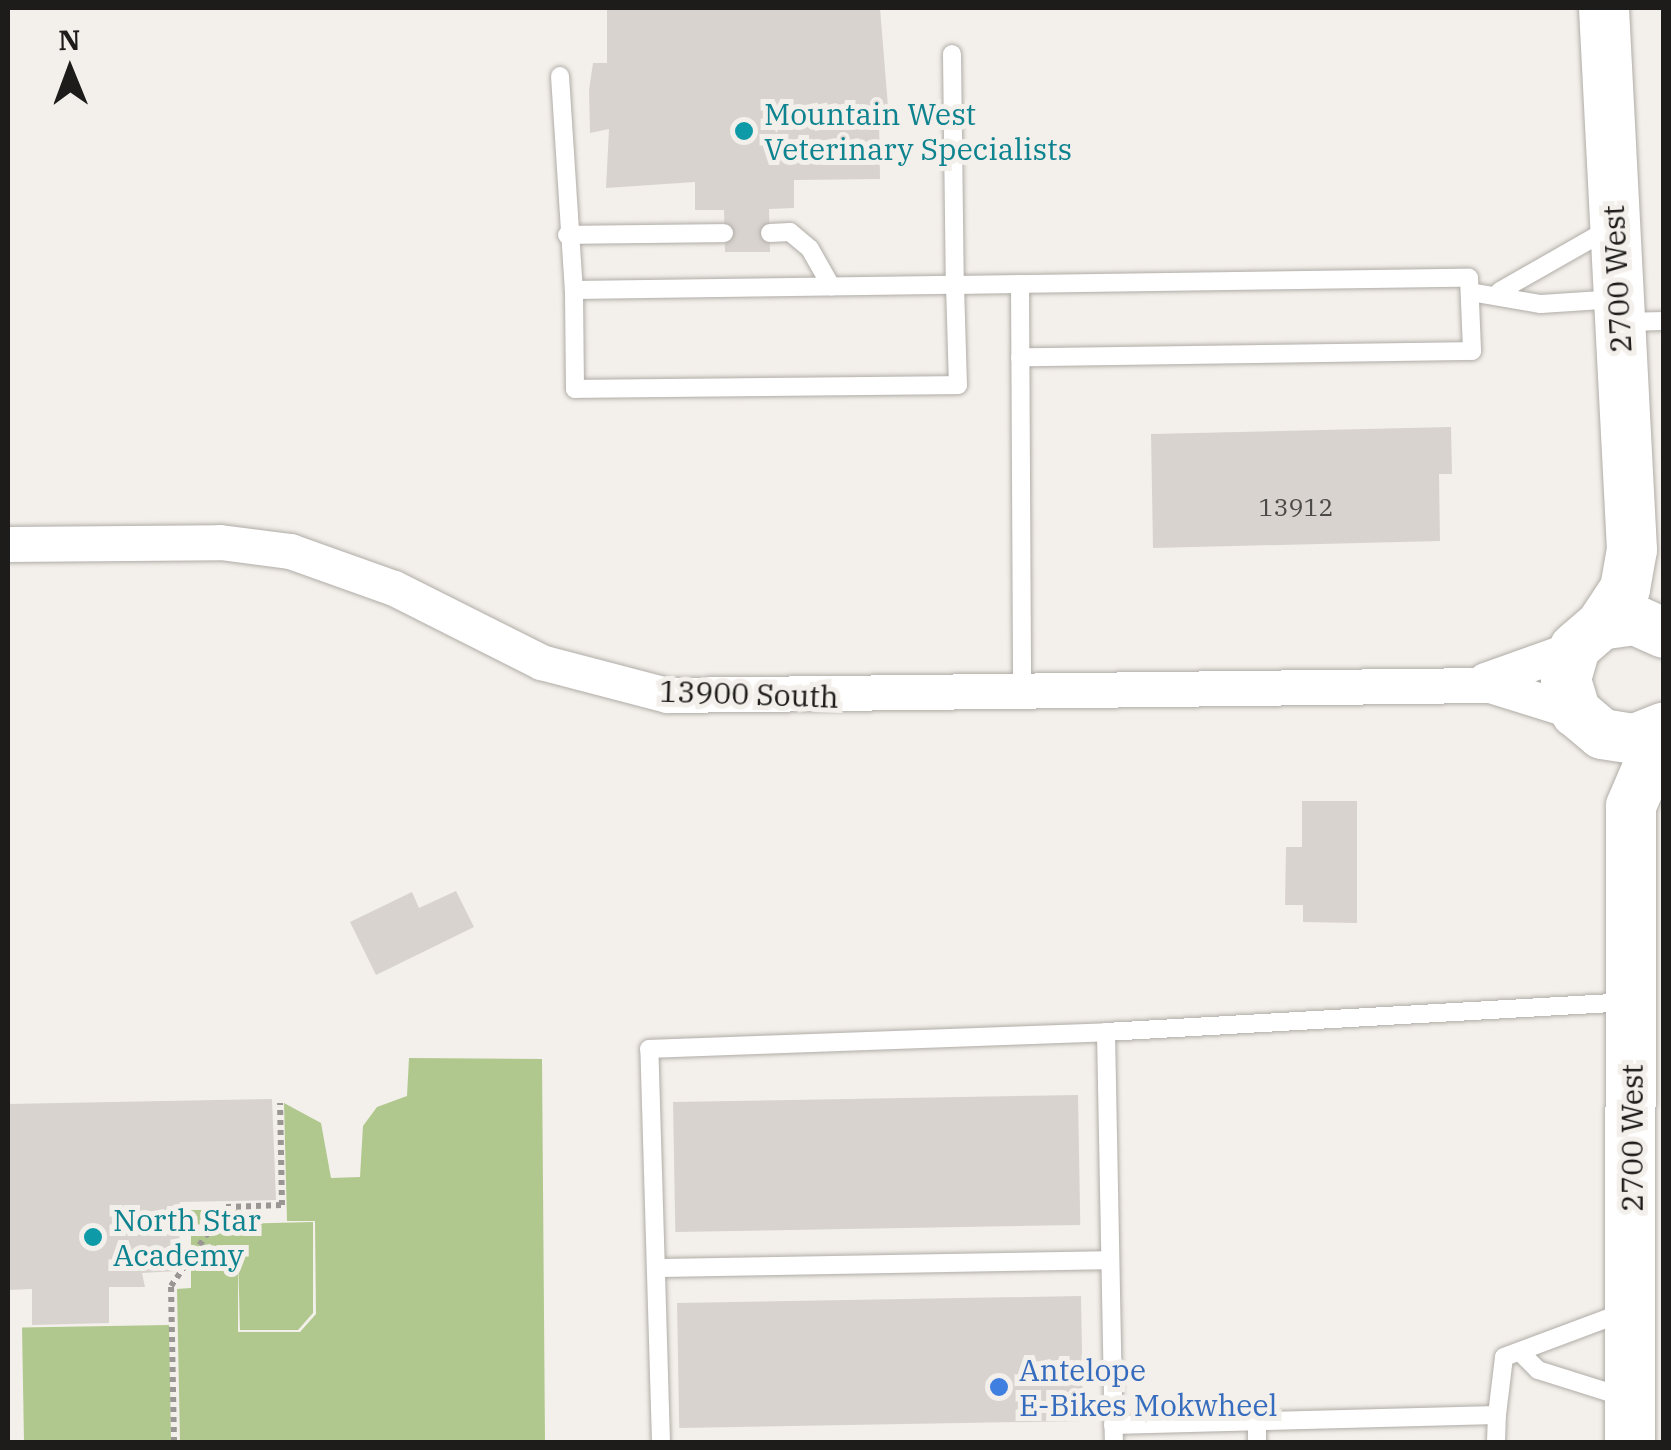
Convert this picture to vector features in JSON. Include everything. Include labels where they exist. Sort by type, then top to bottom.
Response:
[{"type":"main road","name":"2700 West","points":[[1588,637],[1625,589],[1632,550],[1633,314],[1614,225],[1604,8]]},
{"type":"main road","name":"2700 West","points":[[1632,550],[1664,632]]},
{"type":"main road","points":[[1664,632],[1635,620],[1588,637],[1566,680],[1581,719],[1636,739],[1664,728]]},
{"type":"main road","name":"2700 West","points":[[1581,719],[1615,770],[1630,834]]},
{"type":"main road","name":"2700 West","points":[[1630,1420],[1630,834],[1637,779],[1664,728]]},
{"type":"street","name":"13900 South","points":[[8,544],[220,542],[290,551],[394,588],[540,662],[666,695],[1022,694],[1460,685],[1520,690],[1581,719]]},
{"type":"street","name":"13900 South","points":[[1460,685],[1588,637]]},
{"type":"lane","points":[[560,76],[567,235],[574,290],[575,389],[958,385],[952,54]]},
{"type":"lane","points":[[1500,291],[1614,225]]},
{"type":"lane","points":[[770,233],[790,232],[810,248],[831,286]]},
{"type":"lane","points":[[567,235],[724,233]]},
{"type":"lane","points":[[574,290],[1470,278],[1472,351],[1020,357]]},
{"type":"lane","points":[[1020,284],[1022,694]]},
{"type":"lane","points":[[1470,292],[1500,291],[1540,304],[1633,314]]},
{"type":"lane","points":[[661,1442],[650,1048],[1106,1032],[1632,1002]]},
{"type":"lane","points":[[1106,1032],[1114,1434],[1257,1422],[1496,1415]]},
{"type":"lane","points":[[656,1268],[1110,1260]]},
{"type":"lane","points":[[1496,1442],[1504,1356],[1523,1355],[1632,1309]]},
{"type":"lane","points":[[1523,1355],[1538,1370],[1630,1420]]},
{"type":"lane","points":[[1257,1422],[1258,1442]]},
{"type":"path","points":[[174,1442],[171,1286],[226,1207],[282,1205],[280,1103]]},
{"type":"green space","points":[[409,1058],[542,1059],[545,1442],[180,1442],[177,1289],[191,1288],[191,1210],[238,1210],[239,1224],[313,1222],[313,1313],[298,1330],[240,1330],[238,1255],[238,1332],[300,1332],[316,1314],[315,1221],[287,1221],[284,1103],[321,1123],[331,1178],[360,1177],[363,1126],[377,1107],[407,1096]]},
{"type":"green space","points":[[169,1325],[171,1442],[24,1442],[22,1328]]},
{"type":"building","name":"Mountain West Veterinary Specialists","points":[[607,8],[880,8],[889,119],[879,119],[880,179],[794,180],[794,208],[769,209],[770,252],[725,252],[724,210],[695,210],[695,182],[606,188],[609,129],[590,133],[589,90],[593,63],[607,63]]},
{"type":"building","points":[[1451,427],[1452,474],[1439,474],[1440,541],[1153,548],[1151,434]]},
{"type":"building","points":[[1302,801],[1357,801],[1357,923],[1303,922],[1303,905],[1285,905],[1286,847],[1302,847]]},
{"type":"building","points":[[456,891],[474,927],[376,975],[350,922],[412,892],[419,908]]},
{"type":"building","points":[[1078,1095],[1080,1225],[675,1232],[673,1102]]},
{"type":"building","name":"North Star Academy","points":[[272,1099],[276,1200],[180,1202],[179,1271],[142,1273],[145,1287],[109,1287],[109,1323],[32,1325],[32,1289],[8,1290],[8,1104]]},
{"type":"building","points":[[1081,1296],[1083,1421],[679,1428],[677,1303]]},
{"type":"place","name":"Mountain West Veterinary Specialists","points":[[744,131]]},
{"type":"place","name":"North Star Academy","points":[[93,1237]]},
{"type":"place","name":"Antelope E-Bikes Mokwheel","points":[[999,1387]]}]
